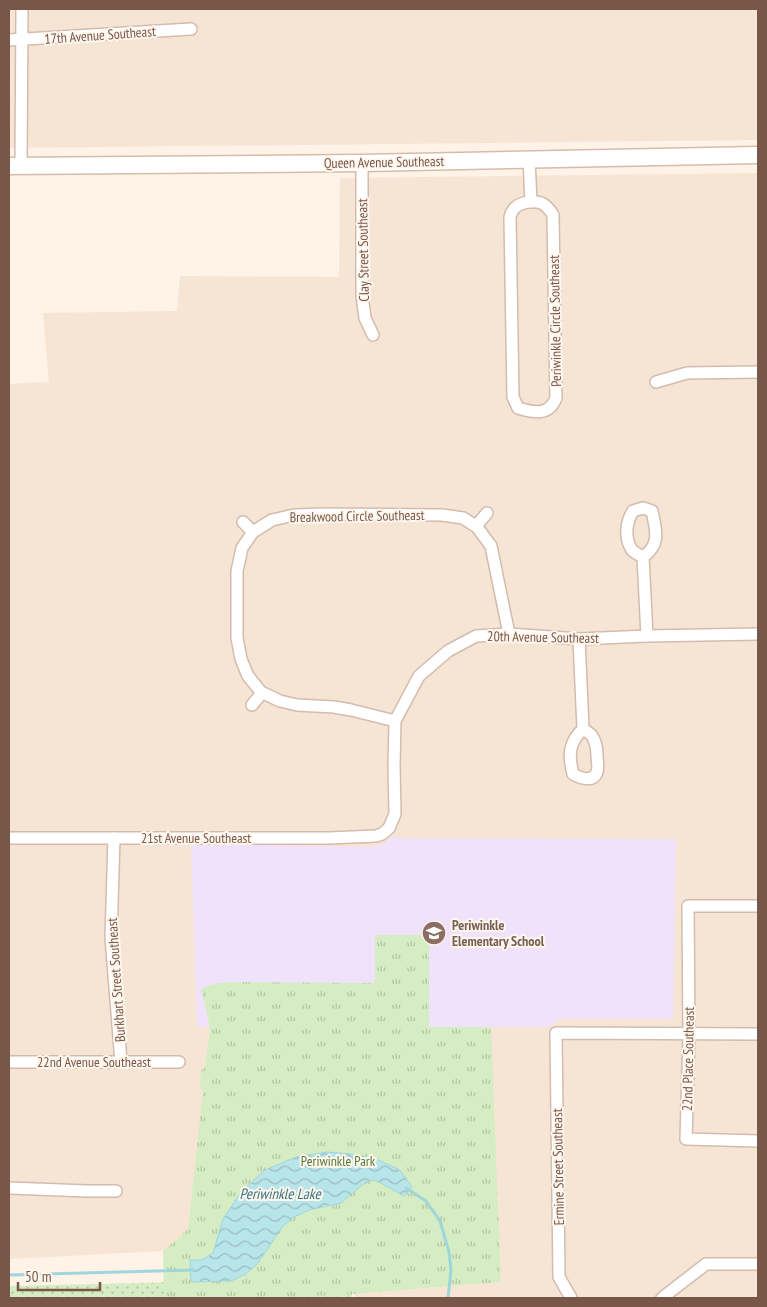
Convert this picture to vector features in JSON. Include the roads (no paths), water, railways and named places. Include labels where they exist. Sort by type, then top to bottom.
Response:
[{"type":"main road","name":"Queen Avenue Southeast","points":[[15,165],[362,163],[758,154]]},
{"type":"street","points":[[15,165],[22,9]]},
{"type":"street","name":"17th Avenue Southeast","points":[[9,40],[191,29]]},
{"type":"street","points":[[529,159],[531,202]]},
{"type":"street","name":"Clay Street Southeast","points":[[362,163],[362,296],[365,318],[373,335]]},
{"type":"street","name":"Periwinkle Circle Southeast","points":[[531,202],[541,202],[548,207],[553,215],[556,398],[553,405],[546,411],[531,412],[518,408],[513,397],[510,217],[512,211],[519,203],[531,202]]},
{"type":"street","points":[[656,382],[688,373],[758,372]]},
{"type":"street","points":[[487,513],[476,526],[491,546],[509,634]]},
{"type":"street","name":"Breakwood Circle Southeast","points":[[253,532],[272,520],[294,515],[323,514],[442,515],[463,518],[476,526]]},
{"type":"street","points":[[243,522],[253,532],[242,548],[237,571],[238,638],[241,660],[248,676],[262,693],[280,701],[297,705],[334,707],[395,721]]},
{"type":"street","points":[[642,557],[647,636]]},
{"type":"street","name":"20th Avenue Southeast","points":[[382,834],[389,828],[395,814],[395,721],[419,676],[448,651],[476,636],[509,634],[579,639],[758,634]]},
{"type":"street","points":[[579,639],[583,729]]},
{"type":"street","points":[[252,705],[262,693]]},
{"type":"street","name":"21st Avenue Southeast","points":[[9,838],[328,838],[369,837],[382,834]]},
{"type":"street","name":"Burkhart Street Southeast","points":[[114,838],[110,938],[121,1062]]},
{"type":"street","name":"22nd Place Southeast","points":[[758,906],[688,906],[689,1034],[686,1139],[758,1141]]},
{"type":"street","name":"Ermine Street Southeast","points":[[571,1298],[560,1278],[556,1033],[689,1034]]},
{"type":"street","points":[[689,1034],[758,1034]]},
{"type":"street","name":"22nd Avenue Southeast","points":[[9,1062],[179,1062]]},
{"type":"street","points":[[9,1188],[87,1192],[116,1191]]},
{"type":"street","points":[[662,1298],[706,1264],[758,1264]]},
{"type":"water","name":"Periwinkle Lake","points":[[327,1152],[352,1154],[376,1159],[400,1170],[412,1187],[404,1196],[377,1181],[371,1180],[366,1182],[341,1203],[309,1210],[294,1217],[283,1226],[258,1263],[246,1274],[231,1281],[191,1282],[190,1260],[202,1260],[213,1253],[223,1219],[242,1191],[265,1170],[296,1157]]},
{"type":"waterway","points":[[406,1188],[426,1201],[440,1221],[449,1252],[451,1270],[448,1298]]},
{"type":"waterway","points":[[9,1275],[193,1270]]},
{"type":"place","name":"Periwinkle Elementary School","points":[[434,933]]},
{"type":"park label","name":"Periwinkle Park","points":[[338,1161]]}]
